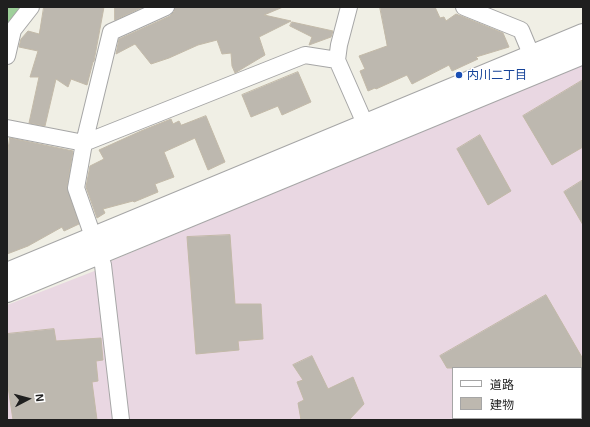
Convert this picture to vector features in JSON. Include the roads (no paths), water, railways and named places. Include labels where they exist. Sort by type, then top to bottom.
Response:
[{"type":"street","points":[[7,56],[13,30],[31,7]]},
{"type":"street","points":[[121,420],[102,264],[76,188],[84,143],[110,32],[166,7]]},
{"type":"street","points":[[349,7],[339,44],[337,60],[369,133]]},
{"type":"street","points":[[464,7],[521,30],[536,64]]},
{"type":"street","points":[[7,292],[96,246],[536,64],[583,34]]},
{"type":"street","points":[[536,64],[583,54]]},
{"type":"street","points":[[7,128],[84,143],[305,55],[337,60]]},
{"type":"street","points":[[7,273],[96,246]]},
{"type":"place","name":"内川二丁目","points":[[459,75]]}]
